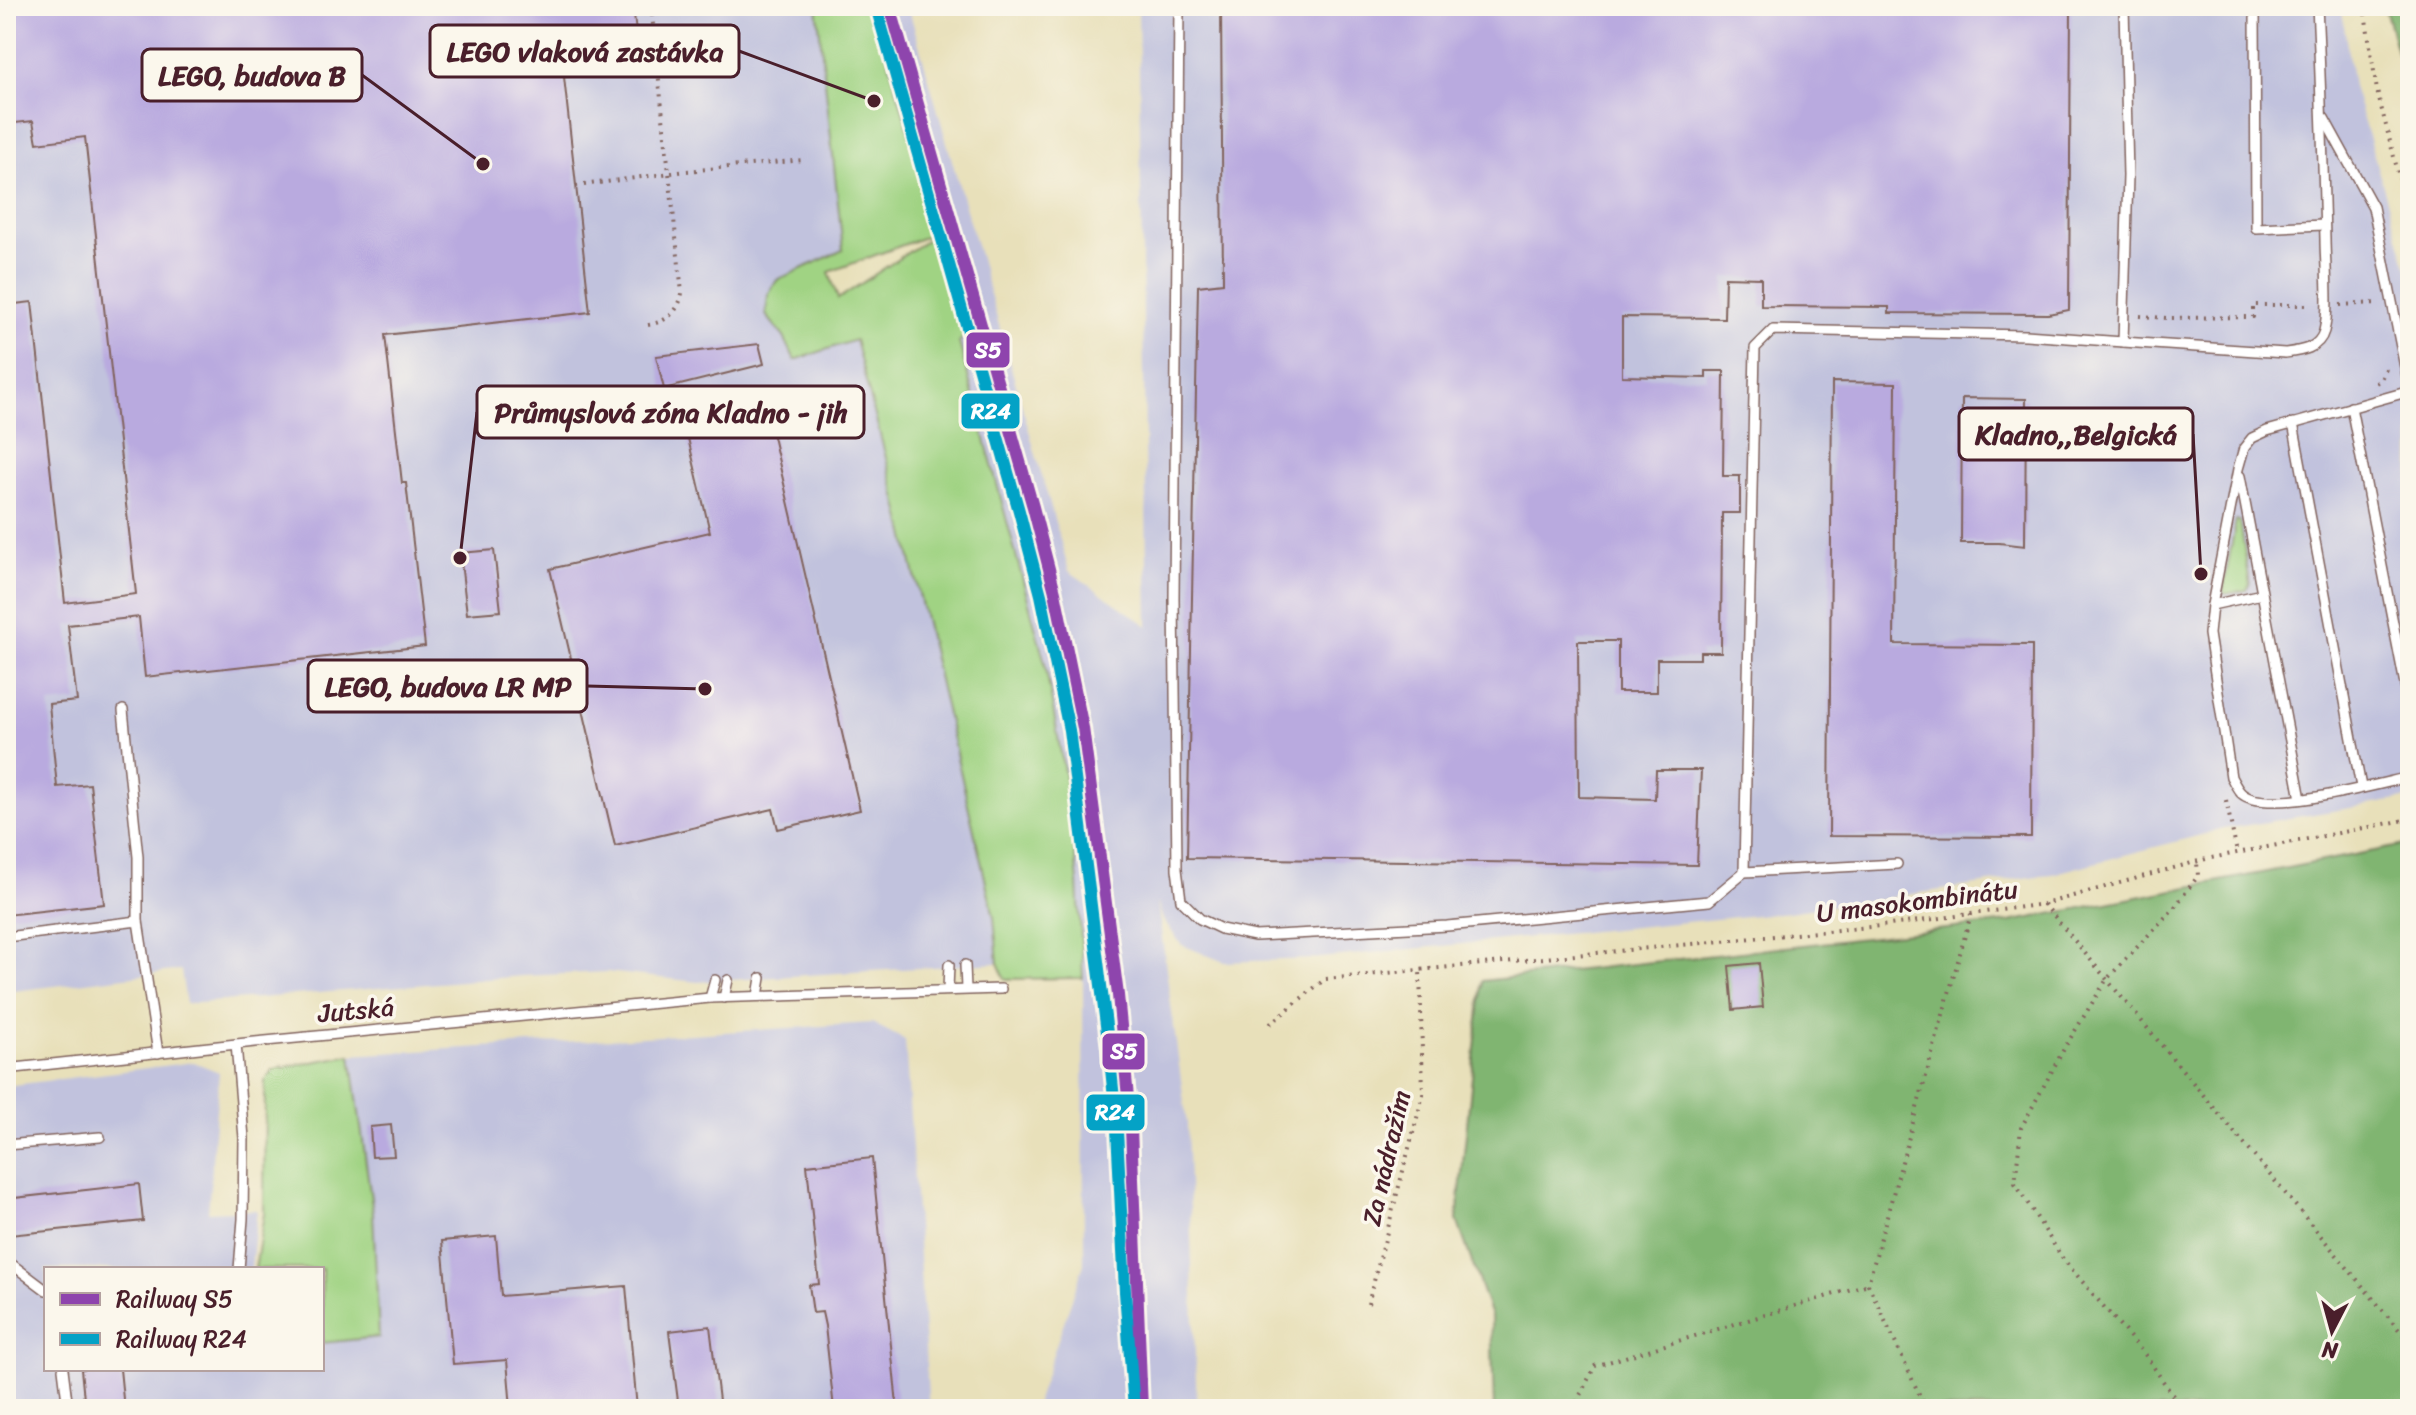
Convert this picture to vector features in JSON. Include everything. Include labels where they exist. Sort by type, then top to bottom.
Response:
[{"type":"lane","points":[[1179,6],[1174,614],[1177,869],[1181,900],[1200,919],[1221,929],[1255,936],[1447,926],[1709,901],[1744,872],[1897,864]]},
{"type":"lane","points":[[2123,342],[2128,176],[2124,6]]},
{"type":"lane","points":[[2255,6],[2256,228],[2324,225]]},
{"type":"lane","points":[[1744,872],[1755,348],[1773,330],[2026,335],[2285,353],[2308,349],[2318,342],[2324,331],[2322,115],[2317,6]]},
{"type":"lane","points":[[2322,115],[2373,207],[2410,391],[2293,423],[2252,438],[2244,448],[2238,469],[2209,634],[2231,777],[2241,794],[2261,802],[2301,799],[2410,777]]},
{"type":"lane","points":[[2351,407],[2410,710]]},
{"type":"lane","points":[[2293,423],[2361,787]]},
{"type":"lane","points":[[2238,469],[2301,799]]},
{"type":"lane","points":[[2212,605],[2262,594]]},
{"type":"lane","points":[[123,710],[138,857],[138,921],[158,1053]]},
{"type":"lane","points":[[6,937],[138,921]]},
{"type":"lane","points":[[948,989],[949,965]]},
{"type":"lane","points":[[965,965],[966,989]]},
{"type":"lane","points":[[758,996],[761,978]]},
{"type":"lane","points":[[710,998],[715,980]]},
{"type":"lane","points":[[724,998],[728,980]]},
{"type":"lane","name":"Jutská","points":[[6,1069],[710,998],[1001,989]]},
{"type":"lane","points":[[236,1044],[244,1138],[239,1267]]},
{"type":"lane","points":[[6,1145],[100,1137]]},
{"type":"lane","points":[[6,1260],[44,1288]]},
{"type":"lane","points":[[63,1371],[68,1409]]},
{"type":"path","points":[[648,325],[662,323],[681,300],[651,6]]},
{"type":"path","points":[[2364,6],[2377,91],[2410,219]]},
{"type":"path","points":[[576,186],[804,160]]},
{"type":"path","name":"U masokombinátu","points":[[1270,1024],[1325,979],[1874,926],[2044,904],[2197,861],[2410,819]]},
{"type":"path","points":[[2182,1409],[2146,1356],[2063,1259],[2015,1183],[2021,1128],[2065,1047],[2107,979],[2174,908],[2198,876],[2197,861]]},
{"type":"path","points":[[2044,904],[2410,1343]]},
{"type":"path","points":[[1926,1409],[1868,1284],[1971,914]]},
{"type":"path","name":"Za nádražím","points":[[1368,1304],[1423,1095],[1420,969]]},
{"type":"path","points":[[1573,1409],[1595,1366],[1868,1284]]},
{"type":"shaded area","points":[[6,6],[908,6],[1069,571],[1148,626],[1138,6],[2341,6],[2353,86],[2410,277],[2410,798],[2224,829],[2052,874],[1788,912],[1310,959],[1224,962],[1182,945],[1163,920],[1157,901],[1187,1124],[1197,1409],[1034,1409],[1084,1264],[1083,978],[1078,881],[1067,788],[959,341],[967,333],[937,233],[828,273],[854,340],[898,503],[994,917],[998,963],[698,982],[607,972],[522,976],[186,1004],[181,970],[6,992]]},
{"type":"shaded area","points":[[872,1023],[905,1040],[929,1409],[6,1409],[6,1086],[194,1062],[219,1072],[208,1212],[257,1210],[251,1267],[44,1267],[44,1371],[324,1371],[324,1343],[379,1336],[373,1213],[351,1055]]},
{"type":"green space","points":[[817,6],[873,6],[967,334],[959,342],[1045,663],[1067,788],[1078,881],[1083,978],[1005,979],[998,963],[994,917],[898,503],[855,340],[795,360],[784,337],[766,315],[768,295],[777,280],[843,250]],"holes":[[[934,235],[838,299],[829,272]]]},
{"type":"green space","points":[[2387,6],[2410,6],[2410,98],[2386,12]]},
{"type":"green space","points":[[2236,520],[2240,521],[2250,585],[2247,590],[2226,594],[2223,592]]},
{"type":"green space","points":[[2410,844],[2410,1409],[1494,1409],[1491,1316],[1457,1220],[1482,981],[2009,922]]},
{"type":"green space","points":[[351,1055],[373,1213],[379,1337],[324,1343],[324,1267],[255,1267],[264,1214],[265,1081],[274,1069]]},
{"type":"building","points":[[6,6],[633,6],[640,68],[564,77],[590,312],[385,335],[425,646],[145,677],[139,617],[68,625],[77,701],[49,704],[57,787],[90,784],[104,904],[6,915],[6,305],[32,302],[65,603],[136,594],[85,137],[37,143],[33,121],[6,124]]},
{"type":"building","points":[[1221,6],[2071,6],[2069,310],[2048,314],[1889,313],[1889,307],[1761,306],[1761,278],[1725,277],[1724,318],[1622,317],[1622,376],[1706,378],[1706,371],[1724,371],[1723,476],[1740,476],[1740,513],[1722,513],[1721,652],[1700,652],[1700,659],[1657,659],[1657,692],[1618,692],[1618,641],[1578,641],[1579,797],[1655,799],[1656,770],[1701,770],[1697,865],[1187,858],[1198,286],[1223,283]]},
{"type":"building","points":[[759,344],[764,364],[664,389],[656,356]]},
{"type":"building","points":[[1832,382],[1896,383],[1894,644],[2032,645],[2031,837],[1829,836]]},
{"type":"building","points":[[1962,398],[2026,399],[2025,546],[1961,543]]},
{"type":"building","points":[[768,415],[860,810],[778,829],[773,809],[615,846],[550,569],[710,532],[687,434]]},
{"type":"building","points":[[494,550],[501,611],[467,614],[460,553]]},
{"type":"building","points":[[1759,963],[1763,1007],[1733,1010],[1729,966]]},
{"type":"building","points":[[391,1125],[394,1156],[372,1157],[370,1127]]},
{"type":"building","points":[[872,1158],[897,1405],[896,1409],[834,1409],[825,1326],[822,1312],[813,1313],[809,1285],[819,1284],[807,1165]]},
{"type":"building","points":[[139,1184],[143,1221],[10,1235],[6,1199]]},
{"type":"building","points":[[496,1236],[501,1296],[626,1286],[637,1409],[511,1409],[507,1360],[453,1364],[442,1241]]},
{"type":"building","points":[[710,1326],[720,1409],[679,1409],[669,1331]]},
{"type":"building","points":[[81,1371],[120,1371],[124,1409],[85,1409]]},
{"type":"rail line","name":"S5","points":[[890,6],[1033,507],[1055,592],[1083,728],[1118,995],[1131,1128],[1142,1409]]},
{"type":"rail line","name":"R24","points":[[877,10],[1019,511],[1041,595],[1069,730],[1117,1129],[1134,1409]]},
{"type":"place","name":"LEGO vlaková zastávka","points":[[874,101]]},
{"type":"place","name":"LEGO, budova B","points":[[483,164]]},
{"type":"place","name":"Průmyslová zóna Kladno - jih","points":[[460,558]]},
{"type":"place","name":"Kladno,,Belgická","points":[[2201,574]]},
{"type":"place","name":"LEGO, budova LR MP","points":[[705,689]]}]
